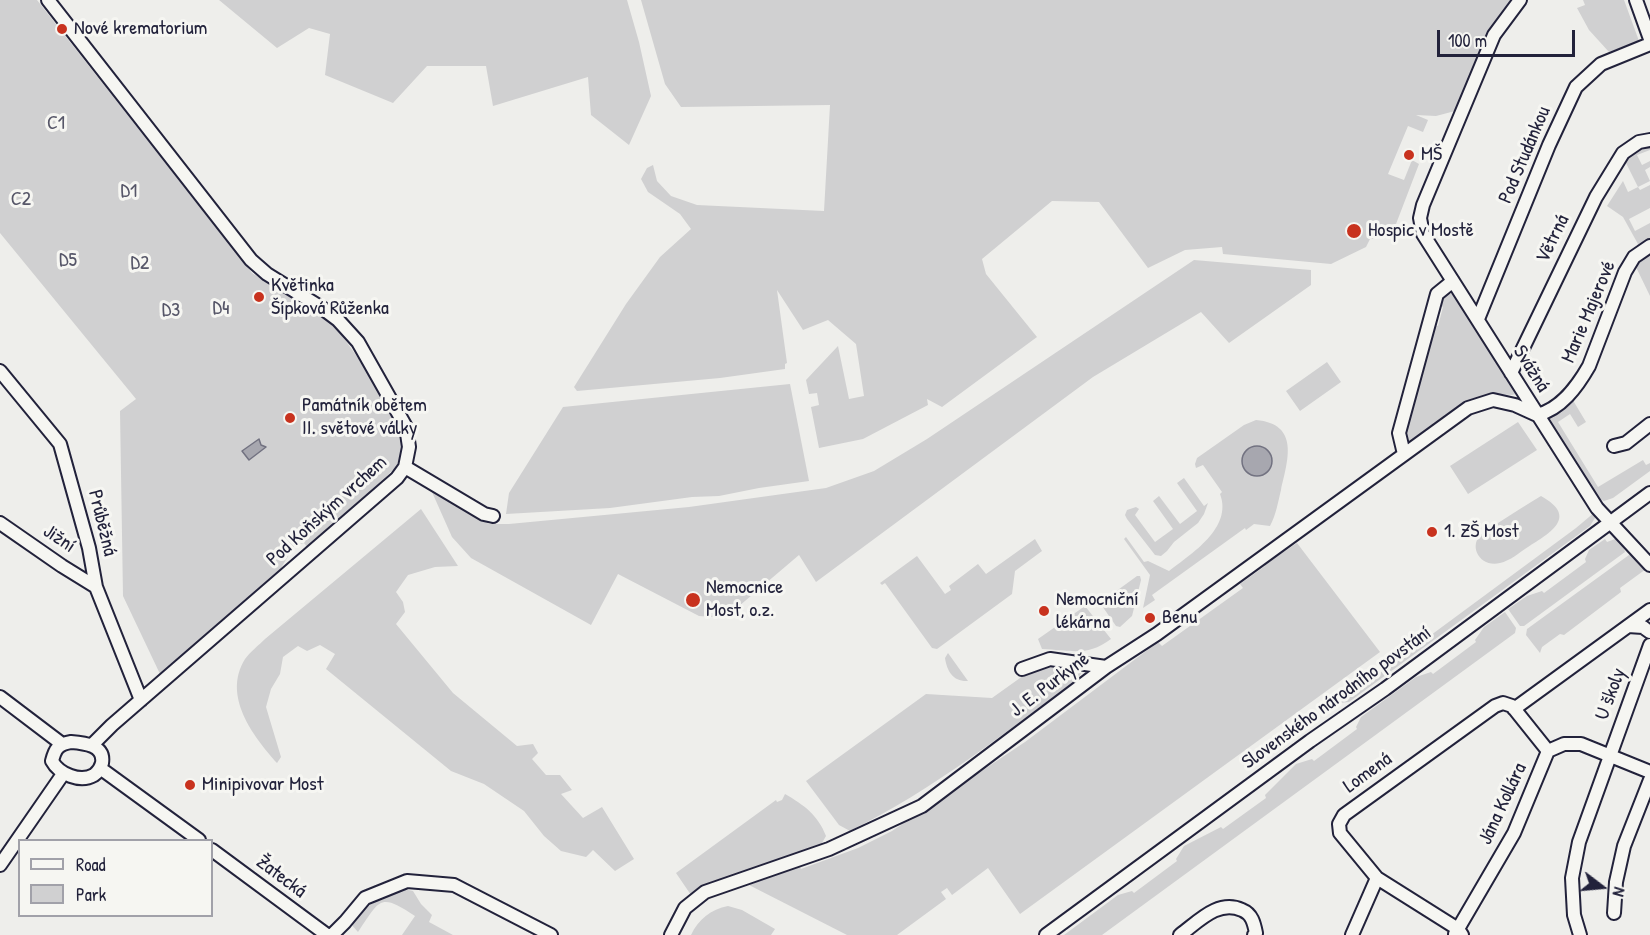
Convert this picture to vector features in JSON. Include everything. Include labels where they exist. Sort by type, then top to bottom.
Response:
[{"type":"street","name":"Pod Koňským vrchem","points":[[48,0],[76,42],[251,260],[267,274],[338,320],[358,342],[406,427],[409,447],[405,467],[397,478],[141,699],[92,745]]},
{"type":"street","name":"Svážná","points":[[1520,0],[1494,35],[1423,205],[1420,218],[1423,234],[1597,508],[1650,565]]},
{"type":"street","points":[[1636,0],[1650,41]]},
{"type":"street","name":"Pod Studánkou","points":[[1478,319],[1549,146],[1576,87],[1601,64],[1650,41]]},
{"type":"street","name":"Větrná","points":[[1511,373],[1596,197],[1623,153],[1639,142],[1650,140]]},
{"type":"street","name":"Marie Majerové","points":[[1537,415],[1550,412],[1581,380],[1589,366],[1625,272],[1634,258],[1650,246]]},
{"type":"street","points":[[1404,454],[1399,433],[1437,294],[1454,281]]},
{"type":"street","name":"Průběžná","points":[[0,371],[60,444],[89,548],[96,586],[141,699]]},
{"type":"street","name":"J. E. Purkyně","points":[[671,935],[685,908],[705,891],[839,844],[922,806],[1106,667],[1157,634],[1468,408],[1493,400],[1515,405],[1537,415]]},
{"type":"street","points":[[1614,446],[1626,443],[1650,424]]},
{"type":"street","points":[[405,467],[484,514],[493,516]]},
{"type":"street","name":"Slovenského národního povstání","points":[[1046,935],[1310,741],[1385,689],[1650,492]]},
{"type":"street","name":"Jižní","points":[[0,522],[62,566],[96,586]]},
{"type":"street","points":[[1548,751],[1514,709],[1650,610]]},
{"type":"street","points":[[1628,626],[1643,627],[1650,632]]},
{"type":"street","name":"U školy","points":[[1580,935],[1574,915],[1572,878],[1579,842],[1650,645]]},
{"type":"street","points":[[1022,669],[1050,659],[1106,667]]},
{"type":"street","points":[[0,697],[62,744]]},
{"type":"street","name":"Lomená","points":[[1458,933],[1377,878],[1340,833],[1339,824],[1344,815],[1495,706],[1503,703],[1514,709]]},
{"type":"street","points":[[71,742],[92,745],[100,751],[103,759],[94,775],[83,777],[63,774],[52,761],[55,751],[62,744],[71,742]]},
{"type":"street","name":"Jána Kollára","points":[[1458,933],[1514,833],[1548,751],[1564,744],[1581,744],[1650,772]]},
{"type":"street","points":[[100,768],[198,839]]},
{"type":"street","points":[[0,865],[63,774]]},
{"type":"street","points":[[1614,913],[1616,882],[1624,846],[1650,780]]},
{"type":"street","name":"Žatecká","points":[[213,851],[329,935]]},
{"type":"street","points":[[1352,935],[1377,878]]},
{"type":"street","points":[[329,935],[345,922],[365,898],[407,881],[454,885],[552,935]]},
{"type":"street","points":[[1180,935],[1214,910],[1231,905],[1245,911],[1254,921],[1255,934]]},
{"type":"green space","points":[[0,0],[37,0],[252,273],[328,320],[338,331],[372,380],[398,432],[401,452],[395,468],[309,549],[304,543],[295,545],[281,568],[160,674],[123,596],[120,411],[136,399],[0,233]]},
{"type":"green space","points":[[219,0],[627,0],[651,96],[629,145],[591,115],[588,77],[493,106],[486,66],[427,66],[393,103],[325,75],[330,34],[309,28],[277,48]]},
{"type":"green space","points":[[641,0],[1512,0],[1492,26],[1455,111],[1436,116],[1416,115],[1428,120],[1423,132],[1408,126],[1388,174],[1404,180],[1412,160],[1419,164],[1396,224],[1377,238],[1370,239],[1366,247],[1331,264],[1223,254],[1222,247],[1185,250],[1148,268],[1099,202],[1052,201],[982,259],[986,274],[1037,337],[942,407],[927,399],[928,405],[863,439],[819,448],[811,407],[819,405],[817,393],[809,394],[806,380],[838,346],[849,399],[864,396],[856,344],[828,320],[803,330],[777,290],[787,363],[785,369],[720,378],[577,391],[574,387],[626,304],[660,257],[691,229],[680,214],[648,192],[641,179],[647,168],[653,165],[657,181],[671,196],[697,205],[824,211],[830,105],[681,107],[665,84]]},
{"type":"green space","points":[[1583,0],[1624,0],[1639,41],[1609,52],[1589,30],[1577,8],[1585,5]]},
{"type":"green space","points":[[1650,142],[1650,150],[1637,155],[1642,165],[1650,161],[1650,167],[1645,170],[1650,181],[1638,187],[1624,159]]},
{"type":"green space","points":[[1623,181],[1628,192],[1638,187],[1640,190],[1650,185],[1650,208],[1629,219],[1635,231],[1650,223],[1650,240],[1636,247],[1638,244],[1623,217],[1607,206]]},
{"type":"green space","points":[[1650,250],[1650,296],[1634,263]]},
{"type":"green space","points":[[1194,260],[1311,270],[1311,285],[1229,343],[1201,312],[1093,377],[816,582],[799,555],[725,618],[699,616],[618,574],[591,625],[471,558],[452,537],[432,492],[489,524],[509,524],[689,507],[826,488],[874,471],[927,439]]},
{"type":"green space","points":[[1445,294],[1452,294],[1459,298],[1517,391],[1512,395],[1496,394],[1471,399],[1412,441],[1406,441],[1403,435],[1434,325],[1438,326],[1443,307],[1439,305],[1439,300]]},
{"type":"green space","points":[[1327,362],[1341,382],[1300,411],[1286,391]]},
{"type":"green space","points":[[790,384],[809,481],[719,496],[692,497],[610,508],[506,514],[509,493],[563,407]]},
{"type":"green space","points":[[1571,397],[1586,422],[1578,427],[1570,414],[1558,422],[1598,487],[1643,460],[1646,465],[1650,463],[1650,471],[1613,498],[1604,501],[1598,498],[1547,420]]},
{"type":"green space","points":[[1256,420],[1279,428],[1288,445],[1284,479],[1270,526],[1254,524],[1246,530],[1245,528],[1152,595],[1155,600],[1143,608],[1150,575],[1124,539],[1126,537],[1144,562],[1148,561],[1169,571],[1208,539],[1221,518],[1220,494],[1222,492],[1203,465],[1196,468],[1197,458],[1244,425]]},
{"type":"green space","points":[[1518,422],[1537,450],[1468,494],[1450,466]]},
{"type":"green space","points":[[1184,478],[1204,506],[1208,503],[1204,514],[1198,523],[1174,542],[1167,551],[1161,556],[1155,555],[1125,515],[1127,510],[1136,507],[1139,509],[1135,515],[1155,542],[1173,529],[1153,501],[1159,496],[1180,524],[1197,511],[1177,483]]},
{"type":"green space","points":[[1541,496],[1558,511],[1559,518],[1552,530],[1504,562],[1493,564],[1478,555],[1476,544],[1482,533]]},
{"type":"green space","points":[[421,509],[458,566],[435,567],[408,575],[396,592],[403,602],[405,612],[396,624],[453,693],[517,746],[533,744],[538,753],[532,759],[546,775],[560,775],[572,790],[561,794],[583,818],[602,807],[634,859],[615,871],[593,850],[586,857],[561,851],[544,836],[524,811],[484,784],[451,771],[326,669],[335,654],[320,645],[307,651],[298,646],[283,657],[280,674],[271,689],[266,707],[281,757],[277,763],[259,741],[243,715],[237,687],[239,673],[245,659],[265,639]]},
{"type":"green space","points":[[1595,512],[1595,518],[1590,526],[1349,702],[1339,703],[1576,528]]},
{"type":"green space","points":[[1035,539],[1042,551],[1015,571],[1012,594],[937,649],[932,648],[885,583],[882,585],[880,583],[917,556],[945,594],[951,590],[949,586],[978,564],[986,574]]},
{"type":"green space","points":[[1605,539],[1607,542],[1615,539],[1623,545],[1625,552],[1524,626],[1520,626],[1508,609],[1527,596],[1542,591],[1544,593],[1586,562],[1589,550]]},
{"type":"green space","points":[[1297,543],[1380,652],[1020,914],[988,868],[952,895],[947,888],[941,892],[946,899],[897,935],[847,935],[749,885],[799,865],[801,869],[858,848],[892,831],[1025,742],[1158,642],[1162,646],[1243,588],[1240,584]]},
{"type":"green space","points":[[1629,555],[1633,555],[1646,569],[1620,588],[1621,592],[1564,635],[1560,634],[1542,647],[1540,653],[1526,635],[1527,629]]},
{"type":"green space","points":[[1140,576],[1141,580],[1132,616],[1120,627],[1116,626],[1100,603]]},
{"type":"green space","points":[[1085,606],[1111,639],[1102,645],[1086,650],[1042,649],[1038,639]]},
{"type":"green space","points":[[1505,612],[1516,628],[1515,633],[1102,935],[1064,935],[1118,895],[1132,891],[1134,893],[1177,861],[1184,846],[1221,827],[1223,829],[1266,798],[1265,795],[1296,764],[1312,759],[1314,761],[1357,729],[1361,717],[1416,677],[1431,672],[1433,674],[1476,642],[1475,640],[1484,627]]},
{"type":"green space","points":[[948,653],[968,681],[959,680],[949,672],[945,658]]},
{"type":"green space","points":[[1047,665],[1072,666],[1072,670],[1081,673],[1079,678],[940,779],[850,831],[839,825],[806,781],[926,694],[992,698],[1027,673]]},
{"type":"green space","points":[[785,794],[815,816],[819,822],[826,836],[819,848],[704,887],[691,895],[676,873],[776,800],[777,802],[782,800]]},
{"type":"green space","points":[[404,889],[413,891],[432,915],[429,922],[453,935],[402,935],[415,916],[387,902],[376,907],[358,932],[350,923],[375,902]]},
{"type":"green space","points":[[728,906],[742,910],[775,929],[771,935],[691,935],[706,916]]},
{"type":"shaded area","points":[[259,439],[261,445],[266,447],[249,460],[242,451]]},
{"type":"shaded area","points":[[1257,446],[1263,447],[1271,455],[1271,467],[1263,475],[1257,476],[1251,475],[1243,467],[1242,461],[1243,455],[1251,447]]},
{"type":"place","name":"Nové krematorium","points":[[62,29]]},
{"type":"place","name":"MŠ","points":[[1409,155]]},
{"type":"place","name":"Hospic v Mostě","points":[[1354,231]]},
{"type":"place","name":"Květinka Šípková Růženka","points":[[259,297]]},
{"type":"place","name":"Památník obětem II. světové války","points":[[290,418]]},
{"type":"place","name":"1. ZŠ Most","points":[[1432,532]]},
{"type":"place","name":"Nemocnice Most, o.z.","points":[[693,600]]},
{"type":"place","name":"Nemocniční lékárna","points":[[1044,611]]},
{"type":"place","name":"Benu","points":[[1150,618]]},
{"type":"place","name":"Minipivovar Most","points":[[190,785]]},
{"type":"park label","name":"C1","points":[[56,124]]},
{"type":"park label","name":"D1","points":[[129,192]]},
{"type":"park label","name":"C2","points":[[21,200]]},
{"type":"park label","name":"D5","points":[[68,261]]},
{"type":"park label","name":"D2","points":[[140,264]]},
{"type":"park label","name":"D4","points":[[221,309]]},
{"type":"park label","name":"D3","points":[[171,311]]}]
